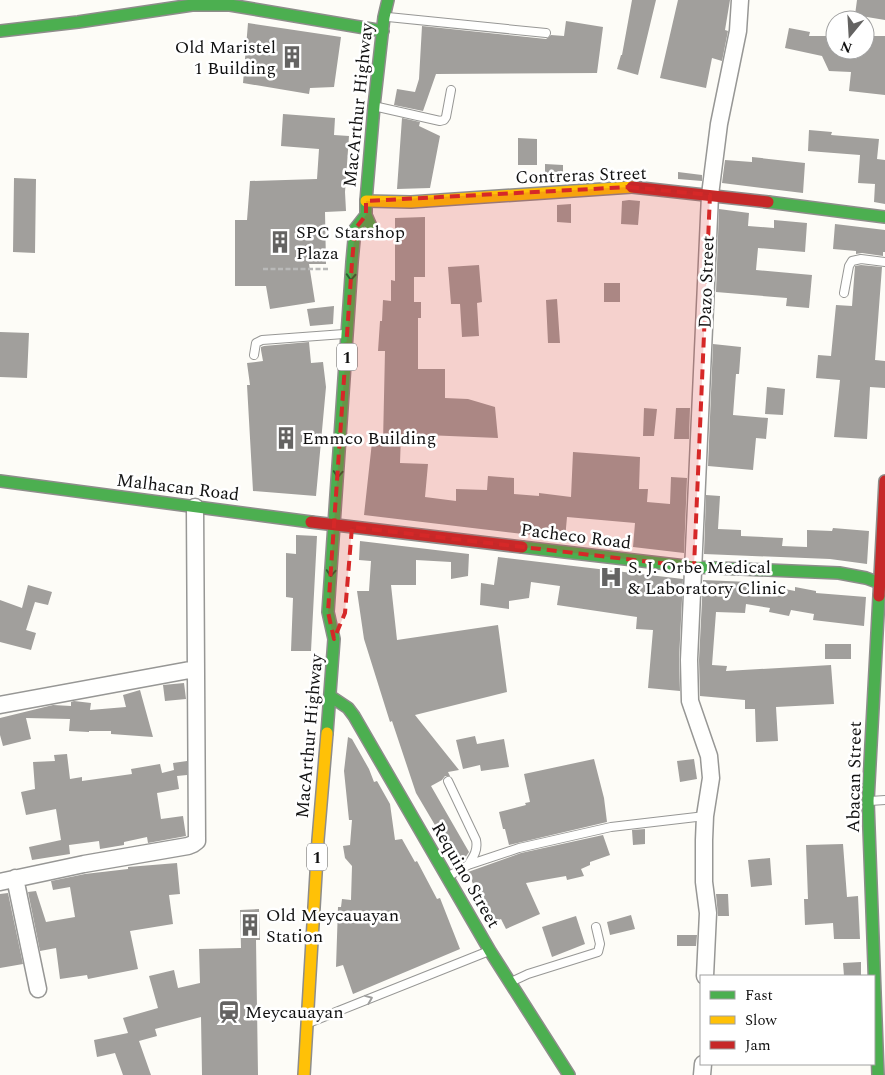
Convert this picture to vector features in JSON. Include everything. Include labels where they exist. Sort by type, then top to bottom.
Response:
[{"type":"main road","name":"MacArthur Highway","points":[[372,242],[373,232],[366,214],[366,201],[374,106],[384,17],[388,0]]},
{"type":"main road","points":[[0,31],[78,22],[159,5],[230,5],[383,31]]},
{"type":"main road","name":"Contreras Street","points":[[366,201],[410,202],[629,187],[885,217]]},
{"type":"main road","name":"MacArthur Highway","points":[[304,1075],[318,840],[334,639],[328,612],[352,269],[355,229],[366,214]]},
{"type":"main road","name":"Abacan Street","points":[[878,1075],[876,923],[868,801],[881,652],[885,481]]},
{"type":"main road","name":"Malhacan Road","points":[[0,482],[352,527]]},
{"type":"main road","name":"Pacheco Road","points":[[352,527],[694,567],[839,573],[866,578],[882,584]]},
{"type":"main road","name":"MacArthur Highway","points":[[334,639],[342,622]]},
{"type":"main road","name":"Requino Street","points":[[330,696],[348,708],[354,716],[490,951],[570,1075]]},
{"type":"street","name":"Dazo Street","points":[[705,975],[708,914],[704,882],[706,816],[711,778],[710,756],[690,701],[689,660],[710,195],[719,124],[738,31],[740,0]]},
{"type":"street","points":[[38,989],[8,880],[188,846],[197,841],[195,507]]},
{"type":"street","points":[[0,705],[195,668]]},
{"type":"lane","points":[[384,17],[546,33]]},
{"type":"lane","points":[[374,106],[440,121],[446,117],[451,90]]},
{"type":"lane","points":[[844,293],[849,266],[852,261],[855,259],[885,262]]},
{"type":"lane","points":[[254,355],[256,343],[262,340],[348,334]]},
{"type":"lane","points":[[448,781],[478,847],[468,866]]},
{"type":"lane","points":[[868,801],[885,800]]},
{"type":"lane","points":[[447,877],[468,866],[519,848],[610,827],[706,816]]},
{"type":"lane","points":[[511,982],[528,974],[598,952],[600,944],[596,927]]},
{"type":"lane","points":[[307,1024],[490,951]]},
{"type":"path","points":[[263,269],[352,269]]},
{"type":"highlighted area","points":[[629,187],[710,195],[694,567],[352,527],[345,613],[334,639],[328,612],[352,262],[355,229],[366,215],[366,201]]},
{"type":"building","points":[[632,0],[656,0],[638,75],[617,69],[622,55]]},
{"type":"building","points":[[678,0],[730,0],[725,30],[728,31],[722,61],[712,58],[706,88],[660,78]]},
{"type":"building","points":[[857,0],[885,0],[885,20],[875,18],[875,10],[856,10]]},
{"type":"building","points":[[566,21],[603,27],[597,73],[436,74],[423,111],[394,105],[397,89],[415,92],[419,79],[422,26],[546,39],[551,35],[564,36]]},
{"type":"building","name":"Old Maristel 1 Building","points":[[248,23],[341,37],[334,87],[310,88],[309,94],[243,83]]},
{"type":"building","points":[[789,28],[810,32],[809,36],[825,36],[825,60],[875,60],[875,36],[885,36],[885,95],[849,91],[851,72],[829,71],[822,56],[785,48]]},
{"type":"building","points":[[283,114],[335,118],[334,135],[349,136],[345,192],[346,211],[325,212],[326,264],[309,264],[315,302],[270,309],[266,286],[235,286],[235,220],[247,220],[250,181],[317,179],[319,149],[281,146]]},
{"type":"building","points":[[402,118],[420,122],[419,126],[440,136],[430,188],[397,189]]},
{"type":"building","points":[[809,130],[832,132],[831,135],[879,139],[877,159],[885,160],[885,204],[874,202],[875,184],[858,183],[860,155],[808,151]]},
{"type":"building","points":[[518,138],[537,139],[537,165],[518,165]]},
{"type":"building","points":[[752,157],[805,163],[803,193],[722,183],[725,160],[752,162]]},
{"type":"building","points":[[545,164],[563,165],[563,178],[545,180]]},
{"type":"building","points":[[678,172],[702,175],[702,181],[678,179]]},
{"type":"building","points":[[14,178],[36,179],[35,253],[13,252]]},
{"type":"building","points":[[622,201],[640,201],[638,225],[621,224]]},
{"type":"building","points":[[571,204],[571,223],[557,222],[557,205]]},
{"type":"building","points":[[719,209],[749,213],[748,226],[774,228],[774,220],[807,223],[805,252],[758,248],[756,270],[812,275],[809,308],[786,306],[787,298],[716,292]]},
{"type":"building","points":[[425,217],[425,277],[414,277],[414,302],[421,302],[421,318],[418,318],[418,369],[445,369],[445,398],[468,399],[495,407],[498,438],[401,434],[400,463],[428,464],[425,497],[456,501],[456,489],[487,490],[488,476],[514,478],[514,494],[539,496],[539,493],[571,497],[573,452],[640,457],[639,489],[648,489],[647,502],[670,504],[671,477],[687,478],[684,553],[633,547],[635,523],[567,517],[565,539],[364,515],[372,442],[383,442],[385,351],[378,351],[383,300],[391,301],[391,280],[395,281],[395,218]]},
{"type":"building","points":[[835,224],[885,230],[885,252],[883,252],[883,256],[856,254],[856,251],[833,249]]},
{"type":"building","points":[[479,265],[482,302],[477,303],[479,336],[462,337],[460,304],[451,304],[448,267]]},
{"type":"building","points":[[855,266],[882,267],[875,360],[885,361],[885,388],[870,387],[867,439],[834,437],[840,380],[816,378],[818,355],[831,356],[836,305],[852,306]]},
{"type":"building","points":[[604,283],[620,283],[620,302],[604,302]]},
{"type":"building","points":[[557,299],[560,343],[548,343],[546,300]]},
{"type":"building","points":[[334,306],[333,324],[310,326],[307,309]]},
{"type":"building","points":[[0,332],[29,333],[27,378],[0,377]]},
{"type":"building","name":"Emmco Building","points":[[309,342],[311,363],[323,362],[326,387],[316,496],[253,491],[247,385],[250,385],[247,363],[263,361],[261,347]]},
{"type":"building","points":[[713,344],[741,347],[739,374],[736,374],[733,415],[768,418],[766,439],[756,438],[753,470],[708,466]]},
{"type":"building","points":[[767,387],[785,389],[783,415],[765,414]]},
{"type":"building","points":[[644,408],[657,409],[654,436],[643,436]]},
{"type":"building","points":[[676,408],[690,408],[689,439],[674,439]]},
{"type":"building","points":[[706,495],[720,496],[718,529],[741,530],[741,536],[783,538],[782,546],[807,547],[807,530],[832,531],[833,528],[869,531],[867,564],[830,559],[704,554]]},
{"type":"building","points":[[296,535],[317,536],[311,651],[291,651],[293,598],[286,597],[286,553],[296,554]]},
{"type":"building","points":[[360,541],[469,554],[468,576],[451,579],[451,562],[416,560],[416,585],[391,585],[397,640],[498,625],[507,692],[415,715],[459,770],[448,772],[450,776],[445,776],[442,780],[431,786],[469,852],[463,861],[461,856],[455,859],[416,793],[392,721],[390,722],[364,639],[357,591],[369,591],[371,561],[359,560]]},
{"type":"building","points":[[498,557],[683,579],[679,660],[680,691],[648,688],[653,630],[636,629],[637,617],[557,605],[560,586],[531,582],[529,598],[509,601],[509,609],[480,605],[481,583],[494,585]]},
{"type":"building","points":[[703,580],[749,582],[795,591],[795,587],[816,591],[816,593],[866,597],[864,626],[813,620],[814,614],[791,610],[789,616],[769,612],[770,608],[746,604],[745,613],[716,612],[712,665],[727,666],[726,671],[831,665],[834,704],[776,707],[778,741],[756,742],[755,709],[745,709],[745,700],[700,696],[699,660]]},
{"type":"building","points":[[28,585],[52,592],[48,605],[35,602],[26,630],[36,633],[31,650],[0,642],[0,600],[22,608]]},
{"type":"building","points":[[825,644],[851,644],[851,659],[825,659]]},
{"type":"building","points":[[184,683],[186,699],[165,701],[163,685]]},
{"type":"building","points":[[140,690],[153,737],[111,734],[111,731],[69,731],[70,719],[26,718],[31,739],[3,746],[0,735],[0,718],[53,705],[71,706],[71,702],[74,701],[91,703],[90,710],[126,707],[123,695]]},
{"type":"building","points":[[475,736],[477,744],[504,739],[509,767],[481,771],[480,765],[463,769],[456,740]]},
{"type":"building","points":[[348,737],[352,739],[374,782],[377,781],[390,804],[395,840],[402,839],[415,862],[417,861],[437,899],[440,898],[460,949],[353,994],[343,965],[336,967],[338,907],[341,907],[342,899],[351,900],[352,866],[345,858],[343,846],[350,845],[352,820],[349,820],[344,771]]},
{"type":"building","points":[[67,754],[70,779],[82,777],[82,781],[132,774],[131,769],[160,764],[162,773],[174,770],[173,763],[187,761],[187,775],[177,776],[179,789],[157,793],[161,819],[183,816],[186,836],[148,843],[147,837],[124,842],[124,845],[100,849],[99,841],[69,845],[70,854],[32,860],[29,847],[61,840],[56,809],[26,815],[21,792],[35,789],[33,762],[55,761],[54,755]]},
{"type":"building","points":[[594,759],[604,798],[607,822],[509,845],[499,812],[526,805],[525,803],[530,802],[524,774]]},
{"type":"building","points":[[694,759],[697,779],[680,782],[677,761]]},
{"type":"building","points":[[645,829],[645,844],[633,845],[632,830]]},
{"type":"building","points":[[603,835],[610,855],[590,862],[590,865],[581,869],[584,876],[567,880],[566,876],[526,883],[540,914],[506,929],[501,919],[496,921],[479,890],[476,891],[468,872],[521,853]]},
{"type":"building","points":[[843,844],[847,897],[858,896],[860,939],[834,939],[833,923],[805,925],[804,899],[808,899],[806,845]]},
{"type":"building","points":[[770,858],[772,885],[751,887],[748,860]]},
{"type":"building","points":[[177,863],[180,894],[169,895],[173,924],[130,931],[138,969],[88,979],[87,975],[60,979],[56,948],[40,951],[28,892],[36,891],[46,922],[75,917],[70,887],[53,890],[51,881],[85,874],[128,869],[128,867]]},
{"type":"building","points":[[8,893],[23,964],[0,968],[0,894]]},
{"type":"building","points":[[716,894],[728,894],[729,916],[718,916]]},
{"type":"building","points":[[259,909],[260,940],[256,940],[258,1075],[202,1075],[201,1017],[155,1029],[157,1036],[139,1041],[151,1075],[123,1075],[115,1053],[97,1057],[94,1040],[128,1033],[123,1018],[158,1008],[149,976],[174,970],[178,988],[200,983],[199,949],[241,948],[240,910]]},
{"type":"building","points":[[631,915],[635,929],[610,935],[607,922]]},
{"type":"building","points":[[576,916],[585,944],[552,957],[542,927]]},
{"type":"building","points":[[677,935],[697,935],[696,946],[677,946]]},
{"type":"building","points":[[861,962],[861,975],[844,975],[843,963]]},
{"type":"traffic: fast","points":[[373,231],[366,215],[366,201],[374,106],[384,17],[388,0]]},
{"type":"traffic: fast","points":[[0,31],[78,22],[192,5],[230,5],[383,31]]},
{"type":"traffic: fast","points":[[768,202],[885,217]]},
{"type":"traffic: fast","points":[[327,733],[334,639],[328,612],[352,262],[355,229],[366,215]]},
{"type":"traffic: fast","points":[[0,481],[311,522]]},
{"type":"traffic: fast","points":[[522,547],[694,567],[839,573],[866,578],[885,585]]},
{"type":"traffic: fast","points":[[874,975],[868,801],[879,596]]},
{"type":"traffic: fast","points":[[330,696],[348,708],[354,716],[490,951],[569,1075]]},
{"type":"traffic: fast","points":[[875,993],[878,1075]]},
{"type":"traffic: slow","points":[[366,201],[411,202],[632,187]]},
{"type":"traffic: slow","points":[[304,1075],[318,840],[327,733]]},
{"type":"traffic: jam","points":[[632,187],[768,202]]},
{"type":"traffic: jam","points":[[879,596],[885,481]]},
{"type":"traffic: jam","points":[[311,522],[522,547]]},
{"type":"place","name":"Old Maristel 1 Building","points":[[292,57]]},
{"type":"place","name":"SPC Starshop Plaza","points":[[280,242]]},
{"type":"place","name":"Emmco Building","points":[[286,438]]},
{"type":"place","name":"S. J. Orbe Medical & Laboratory Clinic","points":[[611,577]]},
{"type":"place","name":"Old Meycauayan Station","points":[[250,925]]},
{"type":"place","name":"Meycauayan","points":[[229,1012]]}]
